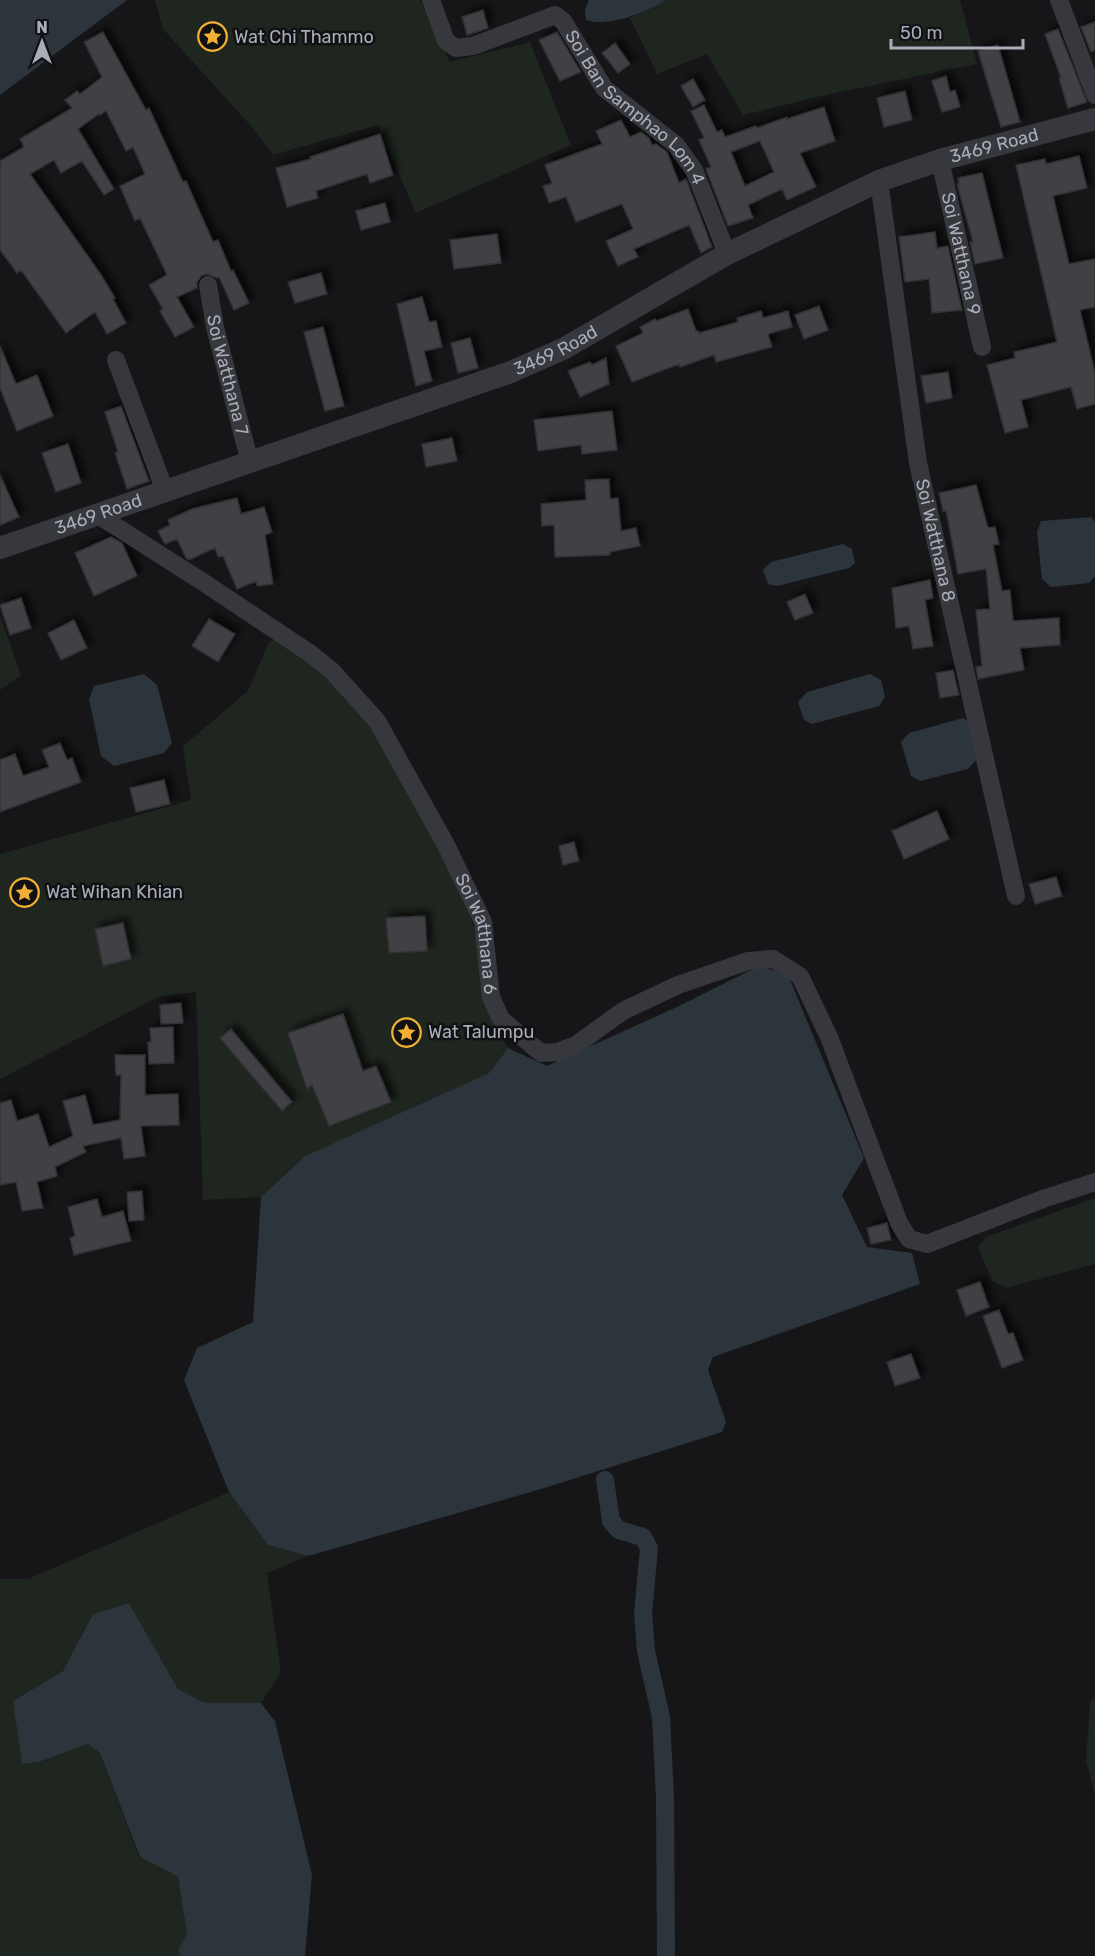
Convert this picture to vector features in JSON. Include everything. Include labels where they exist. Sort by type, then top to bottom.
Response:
[{"type":"street","name":"Soi Ban Samphao Lom 4","points":[[431,0],[446,42],[456,48],[473,46],[555,15],[563,21],[604,88],[676,145],[686,157],[694,170],[727,254]]},
{"type":"street","points":[[1059,0],[1095,95]]},
{"type":"street","name":"3469 Road","points":[[0,549],[250,464],[523,367],[564,349],[727,254],[879,181],[940,160],[1095,119]]},
{"type":"street","name":"Soi Watthana 9","points":[[940,160],[982,347]]},
{"type":"street","name":"Soi Watthana 8","points":[[879,181],[918,464],[1016,896]]},
{"type":"street","name":"Soi Watthana 7","points":[[208,285],[215,327],[250,464]]},
{"type":"street","points":[[116,360],[165,491]]},
{"type":"street","name":"Soi Watthana 6","points":[[98,515],[311,654],[332,671],[376,721],[446,845],[483,922],[491,997],[501,1019],[541,1053],[558,1052],[576,1045],[623,1011],[678,985],[748,961],[773,959],[800,976],[829,1037],[899,1223],[909,1239],[927,1244],[1043,1199],[1095,1182]]},
{"type":"shaded area","points":[[0,0],[127,0],[0,95]]},
{"type":"shaded area","points":[[155,0],[420,0],[450,62],[530,42],[571,145],[416,213],[378,125],[273,155],[251,126],[163,29]]},
{"type":"shaded area","points":[[589,0],[666,0],[627,18],[595,22],[586,20],[585,9]]},
{"type":"shaded area","points":[[666,0],[960,0],[977,64],[825,95],[743,115],[707,54],[657,74],[630,18]]},
{"type":"shaded area","points":[[1091,517],[1095,522],[1095,576],[1089,583],[1051,587],[1042,579],[1037,532],[1041,521]]},
{"type":"shaded area","points":[[843,544],[852,549],[855,563],[849,568],[777,586],[768,584],[763,570],[771,562]]},
{"type":"shaded area","points":[[0,616],[21,675],[0,690]]},
{"type":"shaded area","points":[[279,637],[326,673],[375,731],[446,853],[478,938],[489,1014],[508,1048],[489,1073],[305,1156],[261,1197],[203,1200],[196,992],[158,997],[0,1079],[0,854],[191,800],[183,746],[248,691],[269,642]]},
{"type":"shaded area","points":[[144,674],[157,685],[172,743],[164,753],[114,766],[101,756],[89,699],[94,686]]},
{"type":"shaded area","points":[[870,674],[881,680],[885,697],[879,706],[812,724],[804,720],[798,702],[807,692]]},
{"type":"shaded area","points":[[963,718],[969,722],[977,759],[968,769],[920,781],[911,776],[901,742],[909,733]]},
{"type":"shaded area","points":[[759,966],[788,975],[864,1158],[842,1195],[867,1247],[912,1253],[920,1284],[713,1357],[708,1370],[726,1422],[722,1432],[541,1489],[308,1556],[268,1545],[229,1492],[184,1380],[197,1348],[253,1322],[261,1197],[305,1156],[489,1073],[508,1048],[547,1066],[679,1006]]},
{"type":"shaded area","points":[[1095,1198],[1095,1264],[1006,1288],[992,1281],[978,1247],[986,1237]]},
{"type":"shaded area","points":[[229,1492],[268,1545],[308,1556],[267,1573],[281,1673],[261,1703],[204,1703],[178,1689],[129,1603],[93,1614],[63,1671],[13,1701],[39,1762],[88,1744],[100,1753],[139,1857],[178,1877],[187,1934],[178,1950],[181,1956],[0,1956],[0,1579],[28,1579]]},
{"type":"shaded area","points":[[129,1603],[178,1689],[205,1703],[261,1703],[275,1721],[312,1875],[305,1956],[181,1956],[178,1950],[187,1934],[178,1877],[140,1857],[100,1753],[88,1744],[39,1762],[22,1764],[13,1701],[63,1671],[93,1614]]},
{"type":"shaded area","points":[[1095,1696],[1095,1795],[1086,1761],[1090,1701]]},
{"type":"building","points":[[483,10],[488,28],[467,35],[462,17]]},
{"type":"building","points":[[1095,22],[1095,50],[1091,52],[1081,27]]},
{"type":"building","points":[[1058,29],[1087,102],[1068,108],[1059,78],[1061,78],[1045,34]]},
{"type":"building","points":[[103,32],[146,110],[149,108],[183,182],[186,181],[213,242],[218,240],[231,271],[233,270],[249,303],[234,310],[219,277],[207,274],[201,276],[197,282],[197,288],[177,297],[194,327],[175,337],[149,285],[167,275],[140,218],[135,221],[120,186],[145,174],[133,147],[126,151],[106,111],[78,129],[114,189],[104,195],[82,161],[61,173],[54,160],[30,174],[101,275],[126,323],[107,334],[95,312],[66,333],[21,270],[17,273],[0,250],[0,161],[24,147],[20,139],[72,108],[65,100],[77,91],[80,94],[102,77],[84,42]]},
{"type":"building","points":[[557,32],[581,72],[560,81],[539,40]]},
{"type":"building","points":[[615,43],[630,64],[618,73],[602,53]]},
{"type":"building","points":[[998,45],[1020,122],[1001,127],[978,51]]},
{"type":"building","points":[[946,76],[950,92],[955,90],[960,107],[942,112],[932,81]]},
{"type":"building","points":[[693,79],[705,100],[693,107],[681,86]]},
{"type":"building","points":[[905,91],[912,120],[884,127],[877,98]]},
{"type":"building","points":[[704,105],[717,132],[722,130],[725,137],[824,107],[835,141],[800,153],[816,187],[787,200],[782,189],[748,205],[753,218],[728,226],[706,169],[711,167],[699,140],[704,138],[691,111]],"holes":[[[760,141],[774,172],[745,186],[731,152]]]},
{"type":"building","points":[[621,120],[630,137],[641,132],[649,138],[652,145],[656,144],[667,152],[679,183],[686,179],[712,247],[701,253],[689,225],[634,249],[638,257],[618,266],[606,241],[633,229],[622,204],[576,222],[566,197],[549,203],[543,186],[552,183],[545,165],[602,144],[596,131]]},
{"type":"building","points":[[380,134],[393,175],[370,183],[367,174],[316,191],[318,198],[287,207],[276,168],[311,159],[310,157]]},
{"type":"building","points":[[1079,156],[1087,188],[1053,196],[1069,264],[1095,259],[1095,307],[1080,310],[1095,373],[1095,404],[1077,409],[1071,387],[1021,400],[1028,427],[1005,433],[987,365],[1015,358],[1014,352],[1057,342],[1016,165],[1045,159],[1046,164]]},
{"type":"building","points":[[982,173],[1003,258],[975,264],[970,242],[973,242],[957,184],[959,184],[958,178]]},
{"type":"building","points":[[385,203],[390,222],[361,230],[356,211]]},
{"type":"building","points":[[935,232],[937,248],[948,246],[962,310],[932,313],[929,279],[905,282],[899,237]]},
{"type":"building","points":[[497,234],[501,263],[454,269],[450,240]]},
{"type":"building","points":[[321,273],[327,294],[295,303],[288,282]]},
{"type":"building","points":[[422,297],[429,322],[436,321],[442,347],[424,351],[432,381],[416,386],[397,304]]},
{"type":"building","points":[[819,306],[828,330],[804,339],[795,315]]},
{"type":"building","points":[[688,309],[696,331],[699,333],[738,322],[737,318],[761,311],[763,318],[788,311],[792,327],[768,334],[772,347],[716,362],[714,355],[680,367],[679,364],[632,382],[616,346],[643,333],[640,327],[655,319],[656,321]]},
{"type":"building","points":[[323,327],[344,406],[325,411],[304,332]]},
{"type":"building","points":[[470,338],[478,368],[458,373],[451,343]]},
{"type":"building","points":[[0,346],[16,384],[37,375],[53,416],[17,431],[0,388]]},
{"type":"building","points":[[606,358],[609,384],[580,397],[568,371],[590,362],[592,365]]},
{"type":"building","points":[[948,372],[952,398],[926,403],[921,376]]},
{"type":"building","points":[[121,406],[149,481],[127,489],[105,412]]},
{"type":"building","points":[[612,411],[617,450],[582,454],[581,445],[538,451],[534,420]]},
{"type":"building","points":[[452,438],[457,461],[426,467],[422,444]]},
{"type":"building","points":[[68,444],[81,483],[56,492],[42,453]]},
{"type":"building","points":[[0,475],[19,517],[0,525]]},
{"type":"building","points":[[609,479],[610,499],[618,498],[621,531],[636,528],[640,546],[610,552],[610,555],[555,557],[554,525],[542,526],[541,504],[586,500],[585,480]]},
{"type":"building","points":[[976,485],[988,528],[995,527],[999,544],[993,545],[1002,591],[1010,590],[1013,621],[1059,618],[1060,645],[1020,648],[1024,670],[978,679],[976,667],[982,666],[976,610],[990,609],[986,569],[958,574],[946,510],[943,511],[939,493]]},
{"type":"building","points":[[237,498],[241,514],[264,507],[272,532],[265,535],[273,584],[257,586],[256,581],[237,589],[223,556],[218,557],[215,548],[189,560],[177,539],[165,544],[158,531],[170,525],[168,520],[192,509]]},
{"type":"building","points":[[111,537],[122,543],[137,576],[94,596],[75,553]]},
{"type":"building","points":[[930,580],[933,598],[925,600],[933,646],[913,649],[909,626],[896,628],[892,588]]},
{"type":"building","points":[[805,594],[813,613],[795,620],[787,602]]},
{"type":"building","points":[[21,598],[31,628],[10,635],[0,605]]},
{"type":"building","points":[[209,619],[235,634],[218,662],[192,646]]},
{"type":"building","points":[[74,620],[87,648],[61,660],[48,633]]},
{"type":"building","points":[[953,670],[959,695],[940,698],[936,673]]},
{"type":"building","points":[[60,743],[67,760],[72,758],[81,782],[0,812],[0,760],[15,754],[23,776],[49,767],[42,750]]},
{"type":"building","points":[[164,780],[170,804],[136,812],[130,788]]},
{"type":"building","points":[[937,811],[949,839],[904,859],[892,831]]},
{"type":"building","points":[[574,842],[579,861],[563,865],[559,846]]},
{"type":"building","points":[[1056,877],[1062,896],[1035,904],[1029,884]]},
{"type":"building","points":[[425,916],[427,951],[389,953],[386,918]]},
{"type":"building","points":[[123,923],[131,959],[103,966],[95,929]]},
{"type":"building","points":[[181,1003],[183,1023],[161,1024],[160,1005]]},
{"type":"building","points":[[343,1014],[363,1071],[376,1066],[391,1102],[329,1126],[312,1085],[307,1089],[288,1033]]},
{"type":"building","points":[[173,1027],[174,1063],[149,1064],[150,1028]]},
{"type":"building","points":[[231,1029],[292,1102],[282,1111],[220,1038]]},
{"type":"building","points":[[115,1055],[145,1055],[145,1095],[178,1094],[179,1125],[141,1126],[145,1156],[124,1159],[121,1138],[83,1146],[86,1152],[55,1167],[57,1176],[37,1182],[43,1208],[22,1211],[16,1182],[0,1185],[0,1103],[11,1100],[17,1121],[38,1114],[49,1147],[73,1136],[63,1101],[85,1095],[93,1125],[120,1120],[121,1075],[116,1075]]},
{"type":"building","points":[[142,1191],[144,1220],[129,1221],[127,1192]]},
{"type":"building","points":[[97,1199],[102,1217],[123,1211],[131,1241],[74,1255],[70,1238],[75,1236],[68,1207]]},
{"type":"building","points":[[887,1223],[891,1240],[871,1244],[867,1228]]},
{"type":"building","points":[[980,1282],[989,1307],[966,1316],[957,1290]]},
{"type":"building","points":[[999,1310],[1008,1334],[1013,1333],[1023,1360],[1002,1368],[983,1316]]},
{"type":"building","points":[[911,1354],[920,1378],[895,1386],[887,1362]]},
{"type":"waterway","points":[[605,1480],[611,1521],[619,1530],[643,1537],[649,1548],[643,1614],[646,1651],[661,1717],[665,1797],[666,1956]]},
{"type":"place","name":"Wat Chi Thammo","points":[[213,37]]},
{"type":"place","name":"Wat Wihan Khian","points":[[25,892]]},
{"type":"place","name":"Wat Talumpu","points":[[407,1032]]}]
